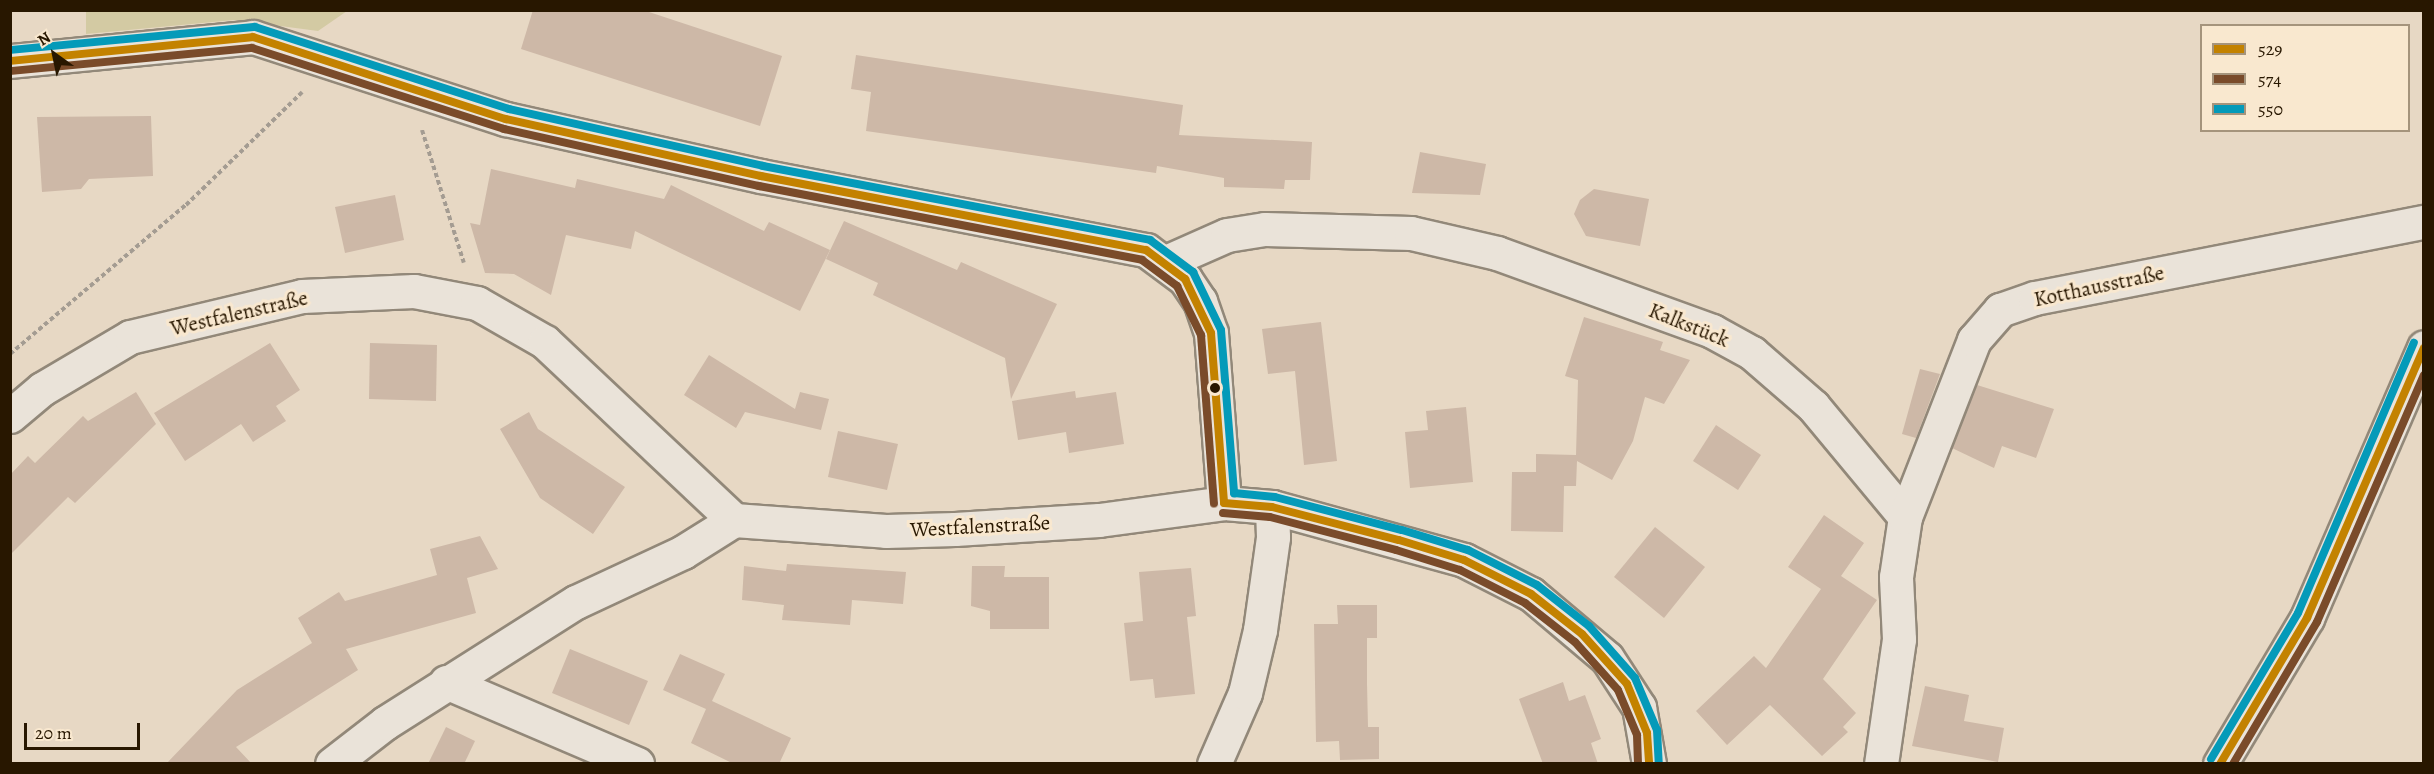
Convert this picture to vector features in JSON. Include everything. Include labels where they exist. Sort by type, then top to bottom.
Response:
[{"type":"street","points":[[10,61],[236,35],[334,61],[409,89],[517,121],[761,176],[1077,234],[1146,250],[1168,261],[1200,301],[1211,333],[1224,503]]},
{"type":"street","name":"Kotthausstraße","points":[[1900,513],[1974,340],[2000,310],[2035,298],[2424,222]]},
{"type":"street","name":"Kalkstück","points":[[1168,261],[1227,235],[1265,229],[1411,233],[1497,253],[1712,331],[1752,353],[1813,406],[1900,513]]},
{"type":"street","name":"Westfalenstraße","points":[[10,416],[42,389],[130,337],[233,312],[302,296],[414,291],[477,303],[545,342],[734,520],[886,531],[955,529],[1099,520],[1224,503],[1272,507],[1464,560],[1532,594],[1582,634],[1627,684],[1647,733],[1649,764]]},
{"type":"street","points":[[2220,764],[2307,618],[2424,347]]},
{"type":"street","points":[[1214,764],[1245,693],[1260,630],[1272,552],[1272,507]]},
{"type":"street","points":[[1881,764],[1899,639],[1896,577],[1900,513]]},
{"type":"street","points":[[332,764],[446,682],[576,602],[683,552],[734,520]]},
{"type":"street","points":[[446,682],[637,764]]},
{"type":"path","points":[[10,354],[186,205],[334,61]]},
{"type":"path","points":[[409,89],[477,303]]},
{"type":"shaded area","points":[[86,11],[347,11],[318,31],[234,20],[86,34]]},
{"type":"building","points":[[533,10],[643,10],[782,56],[760,126],[521,49]]},
{"type":"building","points":[[856,55],[1183,105],[1179,135],[1312,142],[1310,180],[1285,180],[1284,189],[1224,187],[1224,178],[1157,166],[1156,173],[866,131],[871,92],[851,89]]},
{"type":"building","points":[[151,116],[153,176],[89,179],[81,189],[42,192],[37,117]]},
{"type":"building","points":[[1420,152],[1486,164],[1480,195],[1412,193]]},
{"type":"building","points":[[491,169],[575,188],[577,179],[664,199],[671,185],[764,231],[769,222],[830,250],[800,311],[635,231],[631,249],[566,235],[551,295],[514,274],[485,273],[470,223],[480,225]]},
{"type":"building","points":[[1594,189],[1649,199],[1640,246],[1586,236],[1574,214],[1580,200]]},
{"type":"building","points":[[395,195],[404,240],[345,253],[335,207]]},
{"type":"building","points":[[844,221],[957,270],[961,262],[1057,304],[1011,399],[1005,358],[873,295],[878,283],[826,259]]},
{"type":"building","points":[[1584,317],[1663,342],[1660,350],[1690,360],[1664,404],[1645,397],[1633,441],[1612,480],[1577,461],[1576,486],[1564,486],[1563,532],[1511,531],[1512,472],[1536,472],[1536,454],[1576,455],[1578,380],[1565,376]]},
{"type":"building","points":[[1321,322],[1337,461],[1304,465],[1295,371],[1268,374],[1262,329]]},
{"type":"building","points":[[270,343],[300,390],[276,406],[286,421],[253,442],[241,424],[185,461],[154,413]]},
{"type":"building","points":[[370,343],[437,345],[436,401],[369,399]]},
{"type":"building","points":[[709,355],[795,409],[800,392],[829,399],[821,430],[745,412],[736,428],[684,395]]},
{"type":"building","points":[[1920,369],[1940,374],[1916,438],[1902,434]]},
{"type":"building","points":[[1977,385],[2054,409],[2036,458],[2002,446],[1994,468],[1952,448]]},
{"type":"building","points":[[1075,391],[1076,398],[1116,392],[1124,444],[1069,453],[1066,432],[1018,440],[1012,401]]},
{"type":"building","points":[[136,392],[156,424],[75,503],[68,497],[10,555],[10,475],[28,456],[35,463],[83,416],[88,421]]},
{"type":"building","points":[[1466,407],[1473,482],[1410,488],[1405,432],[1428,430],[1426,411]]},
{"type":"building","points":[[529,412],[538,429],[625,487],[593,534],[540,498],[500,429]]},
{"type":"building","points":[[1716,425],[1761,455],[1738,490],[1693,461]]},
{"type":"building","points":[[838,431],[898,444],[887,490],[828,477]]},
{"type":"building","points":[[1824,515],[1864,543],[1841,576],[1877,600],[1823,679],[1856,713],[1843,727],[1848,732],[1822,756],[1770,705],[1727,745],[1696,711],[1754,656],[1766,668],[1821,589],[1788,567]]},
{"type":"building","points":[[1655,527],[1705,567],[1664,618],[1614,577]]},
{"type":"building","points":[[480,536],[498,569],[467,578],[476,613],[346,649],[358,670],[236,747],[252,764],[166,764],[237,690],[312,643],[298,618],[339,592],[345,601],[437,575],[430,549]]},
{"type":"building","points":[[787,564],[906,572],[903,604],[852,600],[850,625],[782,620],[784,605],[742,600],[744,566],[786,571]]},
{"type":"building","points":[[972,566],[1005,566],[1004,577],[1049,577],[1049,629],[990,629],[990,611],[971,606]]},
{"type":"building","points":[[1191,568],[1196,616],[1187,617],[1195,694],[1155,698],[1153,679],[1130,681],[1124,623],[1143,621],[1139,572]]},
{"type":"building","points":[[1337,605],[1377,605],[1377,638],[1367,638],[1367,683],[1368,727],[1379,727],[1379,759],[1340,760],[1339,741],[1316,742],[1314,624],[1338,624]]},
{"type":"building","points":[[570,649],[648,681],[629,725],[552,693]]},
{"type":"building","points":[[680,654],[725,674],[712,701],[791,738],[779,764],[734,764],[691,743],[706,709],[663,690]]},
{"type":"building","points":[[1563,682],[1569,701],[1585,695],[1601,739],[1591,743],[1598,764],[1543,764],[1519,699]]},
{"type":"building","points":[[1925,686],[1969,695],[1964,721],[2004,728],[1998,762],[1912,746]]},
{"type":"building","points":[[446,727],[475,741],[464,764],[428,764]]},
{"type":"transit line","name":"550","points":[[10,50],[255,27],[509,109],[763,166],[1150,240],[1193,272],[1221,330],[1234,493],[1275,497],[1402,530],[1468,550],[1537,585],[1589,626],[1635,678],[1657,730],[1659,763]]},
{"type":"transit line","name":"529","points":[[10,61],[253,37],[506,119],[761,176],[1146,250],[1185,279],[1211,333],[1224,503]]},
{"type":"transit line","name":"574","points":[[11,71],[252,48],[504,129],[759,186],[1142,260],[1177,286],[1201,335],[1214,504]]},
{"type":"transit line","name":"550","points":[[2211,759],[2298,613],[2414,343]]},
{"type":"transit line","name":"529","points":[[2220,764],[2307,618],[2424,348]]},
{"type":"transit line","name":"574","points":[[2233,764],[2317,622],[2424,375]]},
{"type":"transit line","name":"529","points":[[1224,503],[1272,507],[1399,540],[1464,560],[1531,594],[1582,634],[1627,684],[1647,733],[1649,764]]},
{"type":"transit line","name":"574","points":[[1223,513],[1270,517],[1396,550],[1460,570],[1525,603],[1575,642],[1618,690],[1637,735],[1638,764]]}]
